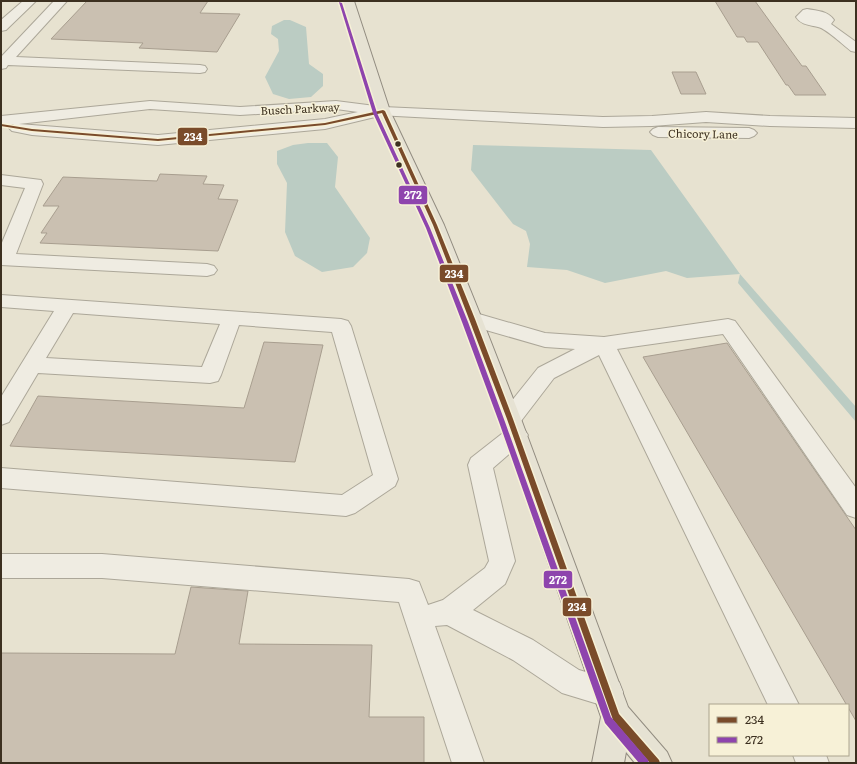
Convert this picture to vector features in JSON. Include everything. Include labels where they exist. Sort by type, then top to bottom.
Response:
[{"type":"main road","points":[[348,1],[383,111],[435,225],[472,319],[513,427],[612,705],[656,763]]},
{"type":"main road","points":[[608,763],[612,705]]},
{"type":"street","points":[[1,27],[30,1]]},
{"type":"street","points":[[3,63],[61,1]]},
{"type":"street","points":[[822,23],[856,48]]},
{"type":"street","points":[[9,39],[25,40]]},
{"type":"street","points":[[3,63],[200,69]]},
{"type":"street","name":"Busch Parkway","points":[[1,121],[150,105],[240,111],[336,104],[383,111]]},
{"type":"street","name":"Chicory Lane","points":[[383,111],[552,118],[603,122],[652,121],[706,117],[770,121],[856,123]]},
{"type":"street","name":"Busch Parkway","points":[[1,125],[158,140],[325,124],[383,111]]},
{"type":"street","name":"Chicory Lane","points":[[552,118],[596,130],[685,133],[856,134]]},
{"type":"street","points":[[679,118],[685,133]]},
{"type":"street","points":[[1,132],[20,128]]},
{"type":"street","points":[[1,180],[35,184],[2,259],[207,270]]},
{"type":"street","points":[[1,478],[346,506],[386,479],[341,326],[2,302]]},
{"type":"street","points":[[1,416],[67,306]]},
{"type":"street","points":[[32,365],[210,374],[232,318]]},
{"type":"street","points":[[472,319],[545,340],[604,344],[728,326],[856,508]]},
{"type":"street","points":[[418,615],[449,612],[495,576],[502,561],[480,465],[513,427],[546,373],[604,344]]},
{"type":"street","points":[[604,344],[784,704]]},
{"type":"street","points":[[1,566],[102,566],[409,591],[468,763]]},
{"type":"street","points":[[449,612],[523,650],[573,683],[612,705]]},
{"type":"shaded area","points":[[284,20],[290,20],[306,27],[309,64],[323,74],[323,86],[311,97],[289,99],[273,94],[265,77],[279,51],[278,39],[271,34],[272,26]]},
{"type":"shaded area","points":[[327,143],[338,157],[335,187],[370,238],[367,253],[353,267],[322,272],[295,256],[285,232],[287,183],[277,164],[277,151],[293,145]]},
{"type":"shaded area","points":[[473,145],[651,150],[740,274],[687,278],[666,271],[605,283],[567,270],[527,267],[530,244],[526,231],[513,224],[471,170]]},
{"type":"shaded area","points":[[740,274],[856,407],[856,422],[738,283]]},
{"type":"building","points":[[87,1],[208,1],[200,13],[240,14],[217,52],[139,48],[143,43],[51,39]]},
{"type":"building","points":[[715,1],[755,1],[802,66],[806,66],[826,95],[795,95],[788,85],[786,85],[758,42],[747,42],[744,37],[737,37]]},
{"type":"building","points":[[672,72],[696,72],[706,94],[681,94]]},
{"type":"building","points":[[160,174],[207,176],[203,184],[224,185],[218,199],[238,200],[218,251],[40,243],[47,233],[41,233],[59,206],[43,206],[63,177],[157,181]]},
{"type":"building","points":[[264,342],[323,345],[295,462],[10,446],[38,396],[244,408]]},
{"type":"building","points":[[727,343],[856,530],[856,721],[849,709],[849,704],[846,704],[643,357]]},
{"type":"building","points":[[191,587],[248,591],[239,644],[372,645],[369,717],[424,717],[424,763],[1,763],[1,653],[175,654]]},
{"type":"transit line","name":"272","points":[[340,3],[375,113],[428,228],[465,322],[608,720],[645,763]]},
{"type":"transit line","name":"234","points":[[383,111],[435,225],[472,319],[510,419],[616,717],[656,763]]},
{"type":"transit line","name":"234","points":[[1,125],[32,130],[158,140],[325,124],[383,111]]}]
